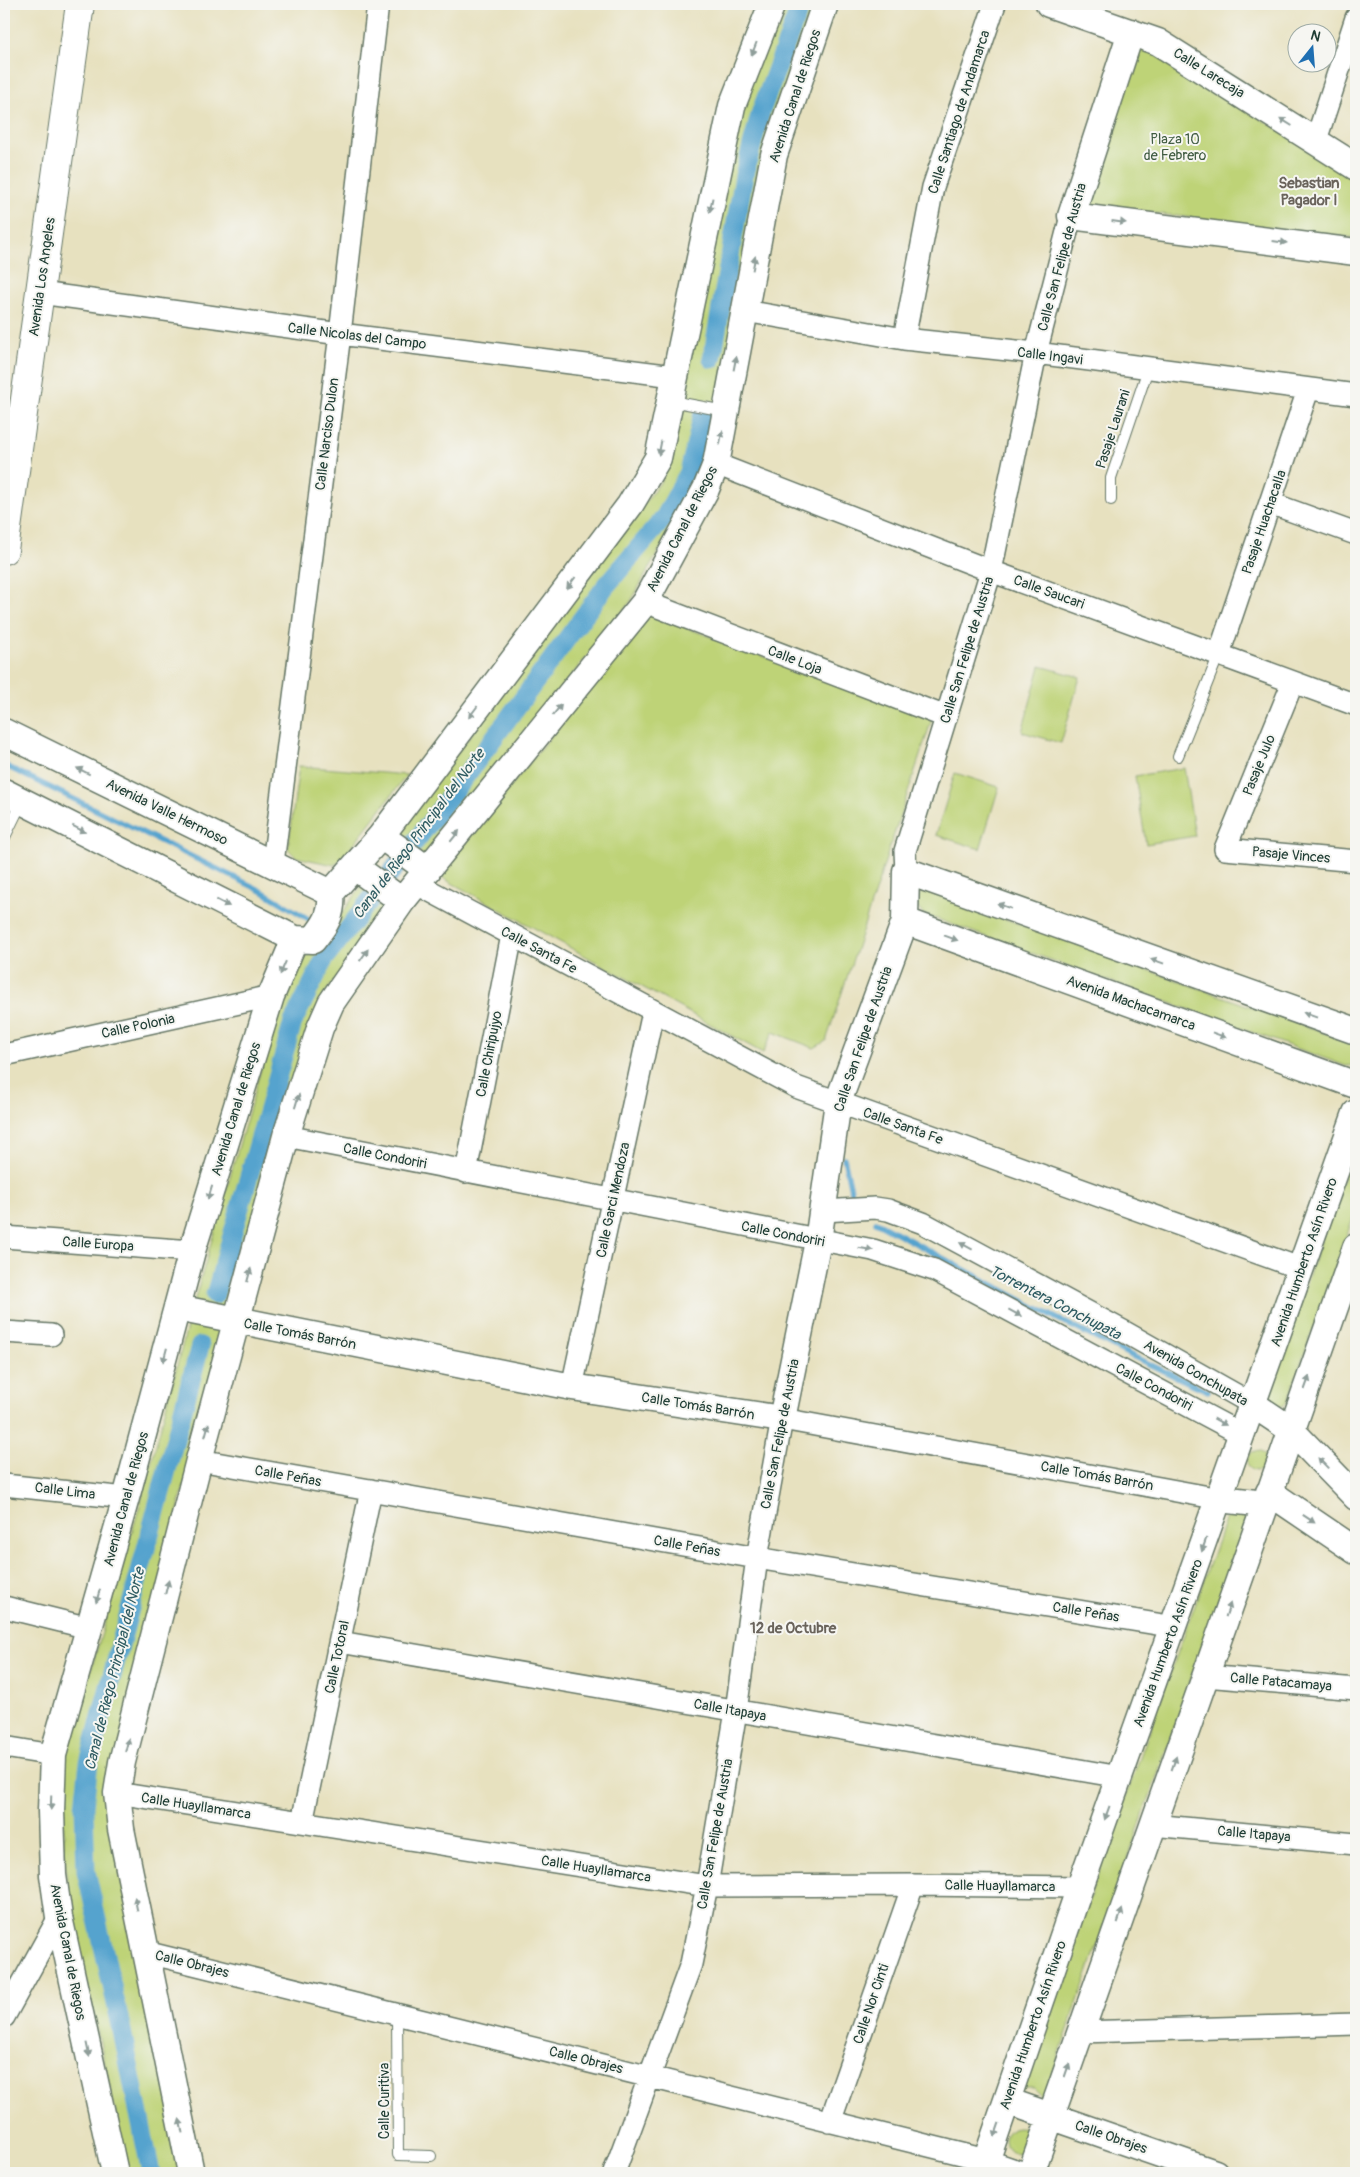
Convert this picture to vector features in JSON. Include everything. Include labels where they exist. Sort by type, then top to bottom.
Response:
[{"type":"main road","name":"Avenida Los Angeles","points":[[4,550],[80,4]]},
{"type":"street","name":"Calle Narciso Dulon","points":[[272,863],[340,334],[378,4]]},
{"type":"street","name":"Avenida Canal de Riegos","points":[[191,2173],[121,1829],[117,1793],[122,1762],[199,1460],[286,1136],[320,1028],[331,1003],[395,871],[648,478],[658,458],[732,106],[772,4]]},
{"type":"street","name":"Avenida Canal de Riegos","points":[[330,893],[395,871],[645,602],[706,489],[716,464],[774,156],[825,4]]},
{"type":"street","name":"Calle Santiago de Andamarca","points":[[904,339],[933,187],[995,4]]},
{"type":"street","name":"Calle Larecaja","points":[[1049,4],[1158,42],[1356,167]]},
{"type":"street","points":[[1316,140],[1356,18]]},
{"type":"street","name":"Calle San Felipe de Austria","points":[[614,2173],[691,1964],[707,1886],[736,1711],[757,1558],[782,1419],[818,1241],[838,1102],[905,921],[905,851],[991,571],[1036,353],[1071,216],[1131,32]]},
{"type":"street","points":[[1071,216],[1356,252]]},
{"type":"street","name":"Calle Nicolas del Campo","points":[[40,293],[340,334],[672,388]]},
{"type":"street","name":"Calle Ingavi","points":[[745,311],[904,339],[1036,353],[1356,395]]},
{"type":"street","name":"Pasaje Huachacalla","points":[[1219,654],[1308,390]]},
{"type":"street","name":"Calle Saucari","points":[[716,464],[991,571],[1356,705]]},
{"type":"street","points":[[1270,502],[1356,534]]},
{"type":"street","name":"Calle Loja","points":[[645,602],[946,717]]},
{"type":"street","name":"Pasaje Julo","points":[[1225,848],[1292,682]]},
{"type":"street","name":"Avenida Valle Hermoso","points":[[4,732],[330,893]]},
{"type":"street","points":[[13,796],[296,940],[313,940],[328,920],[332,908],[330,893]]},
{"type":"street","name":"Pasaje Vinces","points":[[1225,848],[1356,860]]},
{"type":"street","name":"Calle Santa Fe","points":[[395,871],[796,1087],[1302,1269]]},
{"type":"street","points":[[906,871],[1356,1032]]},
{"type":"street","name":"Avenida Machacamarca","points":[[905,921],[1356,1086]]},
{"type":"street","name":"Calle Chiripujyo","points":[[466,1172],[512,935]]},
{"type":"street","name":"Avenida Canal de Riegos","points":[[115,2173],[59,1917],[53,1875],[51,1811],[53,1755],[126,1498],[192,1251],[271,996],[296,940]]},
{"type":"street","name":"Calle Polonia","points":[[4,1055],[271,996]]},
{"type":"street","name":"Calle Garci Mendoza","points":[[572,1387],[654,1012]]},
{"type":"street","name":"Avenida Humberto Asín Rivero","points":[[984,2166],[1080,1888],[1175,1627],[1356,1113]]},
{"type":"street","name":"Calle Condoriri","points":[[286,1136],[818,1241],[873,1250],[934,1270],[1243,1435]]},
{"type":"street","name":"Avenida Conchupata","points":[[823,1211],[875,1208],[888,1210],[923,1223],[1123,1331],[1254,1405],[1290,1429],[1356,1497]]},
{"type":"street","name":"Calle Europa","points":[[4,1237],[192,1251]]},
{"type":"street","points":[[1030,2173],[1290,1429],[1349,1288],[1356,1247]]},
{"type":"street","name":"Calle Tomás Barrón","points":[[177,1308],[236,1322],[572,1387],[782,1419],[1220,1498]]},
{"type":"street","points":[[4,1332],[51,1335]]},
{"type":"street","name":"Calle Peñas","points":[[199,1460],[757,1558],[1175,1627]]},
{"type":"street","name":"Calle Lima","points":[[4,1485],[126,1498]]},
{"type":"street","name":"Calle Totoral","points":[[302,1822],[371,1490]]},
{"type":"street","points":[[1220,1498],[1267,1498],[1356,1552]]},
{"type":"street","points":[[4,1607],[89,1628]]},
{"type":"street","name":"Calle Itapaya","points":[[340,1642],[1120,1777]]},
{"type":"street","name":"Calle Patacamaya","points":[[1205,1676],[1356,1689]]},
{"type":"street","points":[[4,1747],[53,1755]]},
{"type":"street","name":"Calle Huayllamarca","points":[[117,1793],[707,1886],[913,1885],[1080,1888]]},
{"type":"street","name":"Calle Itapaya","points":[[1152,1825],[1356,1844]]},
{"type":"street","name":"Calle Nor Cinti","points":[[830,2122],[913,1885]]},
{"type":"street","points":[[4,2017],[59,1917]]},
{"type":"street","name":"Calle Obrajes","points":[[146,1952],[651,2076],[830,2122],[984,2166],[1024,2173]]},
{"type":"street","points":[[1080,2032],[1356,2024]]},
{"type":"street","name":"Calle Obrajes","points":[[1007,2101],[1215,2173]]},
{"type":"lane","name":"Pasaje Laurani","points":[[1110,500],[1111,478],[1148,369]]},
{"type":"lane","name":"Calle Nicolas del Campo","points":[[672,388],[726,411]]},
{"type":"lane","points":[[1178,756],[1219,654]]},
{"type":"lane","points":[[4,839],[13,796]]},
{"type":"lane","name":"Calle Curitiva","points":[[397,2014],[398,2154],[430,2156]]},
{"type":"green space","points":[[780,4],[815,4],[717,402],[680,396],[741,104]]},
{"type":"green space","name":"Plaza 10 de Febrero","points":[[1143,47],[1356,177],[1356,238],[1088,205],[1136,50]]},
{"type":"green space","points":[[681,408],[718,415],[709,461],[631,601],[426,857],[395,836],[662,480],[674,446]]},
{"type":"green space","points":[[649,614],[932,719],[826,1041],[814,1048],[773,1032],[763,1053],[439,876]]},
{"type":"green space","points":[[1040,666],[1080,677],[1061,743],[1022,732]]},
{"type":"green space","points":[[299,766],[407,775],[342,859],[334,865],[296,857],[288,849]]},
{"type":"green space","points":[[1184,768],[1195,836],[1146,844],[1135,776]]},
{"type":"green space","points":[[955,773],[999,787],[980,849],[936,835]]},
{"type":"green space","points":[[363,884],[391,905],[324,994],[228,1309],[194,1302],[276,1017],[299,963],[320,944]]},
{"type":"green space","points":[[927,891],[1355,1044],[1356,1065],[1346,1066],[923,914],[917,907],[918,899],[921,893]]},
{"type":"green space","points":[[1356,1142],[1356,1209],[1288,1400],[1286,1404],[1278,1408],[1267,1402],[1267,1393]]},
{"type":"green space","points":[[188,1324],[222,1332],[108,1793],[185,2173],[129,2173],[70,1907],[64,1857],[63,1764],[140,1505]]},
{"type":"green space","points":[[1257,1451],[1264,1454],[1267,1461],[1264,1468],[1257,1471],[1250,1468],[1247,1461],[1250,1454]]},
{"type":"green space","points":[[1240,1513],[1247,1519],[1044,2098],[1034,2088],[1025,2088],[1020,2091],[1225,1521],[1231,1514]]},
{"type":"green space","points":[[1018,2127],[1027,2131],[1031,2140],[1027,2149],[1018,2153],[1009,2149],[1005,2140],[1009,2131]]},
{"type":"waterway","name":"Canal de Riego Principal del Norte","points":[[712,359],[744,176],[761,111],[801,4]]},
{"type":"waterway","name":"Canal de Riego Principal del Norte","points":[[215,1295],[293,1022],[324,960],[465,777],[605,587],[664,518],[689,472],[703,414]]},
{"type":"waterway","points":[[4,765],[260,890],[312,921]]},
{"type":"waterway","name":"Torrentera Conchupata","points":[[844,1158],[852,1195]]},
{"type":"waterway","name":"Torrentera Conchupata","points":[[876,1222],[1082,1331],[1208,1391]]},
{"type":"waterway","name":"Canal de Riego Principal del Norte","points":[[151,2173],[121,2026],[86,1871],[84,1807],[89,1762],[200,1346]]},
{"type":"district","name":"Sebastian Pagador I","points":[[1309,192]]},
{"type":"district","name":"12 de Octubre","points":[[793,1628]]}]
